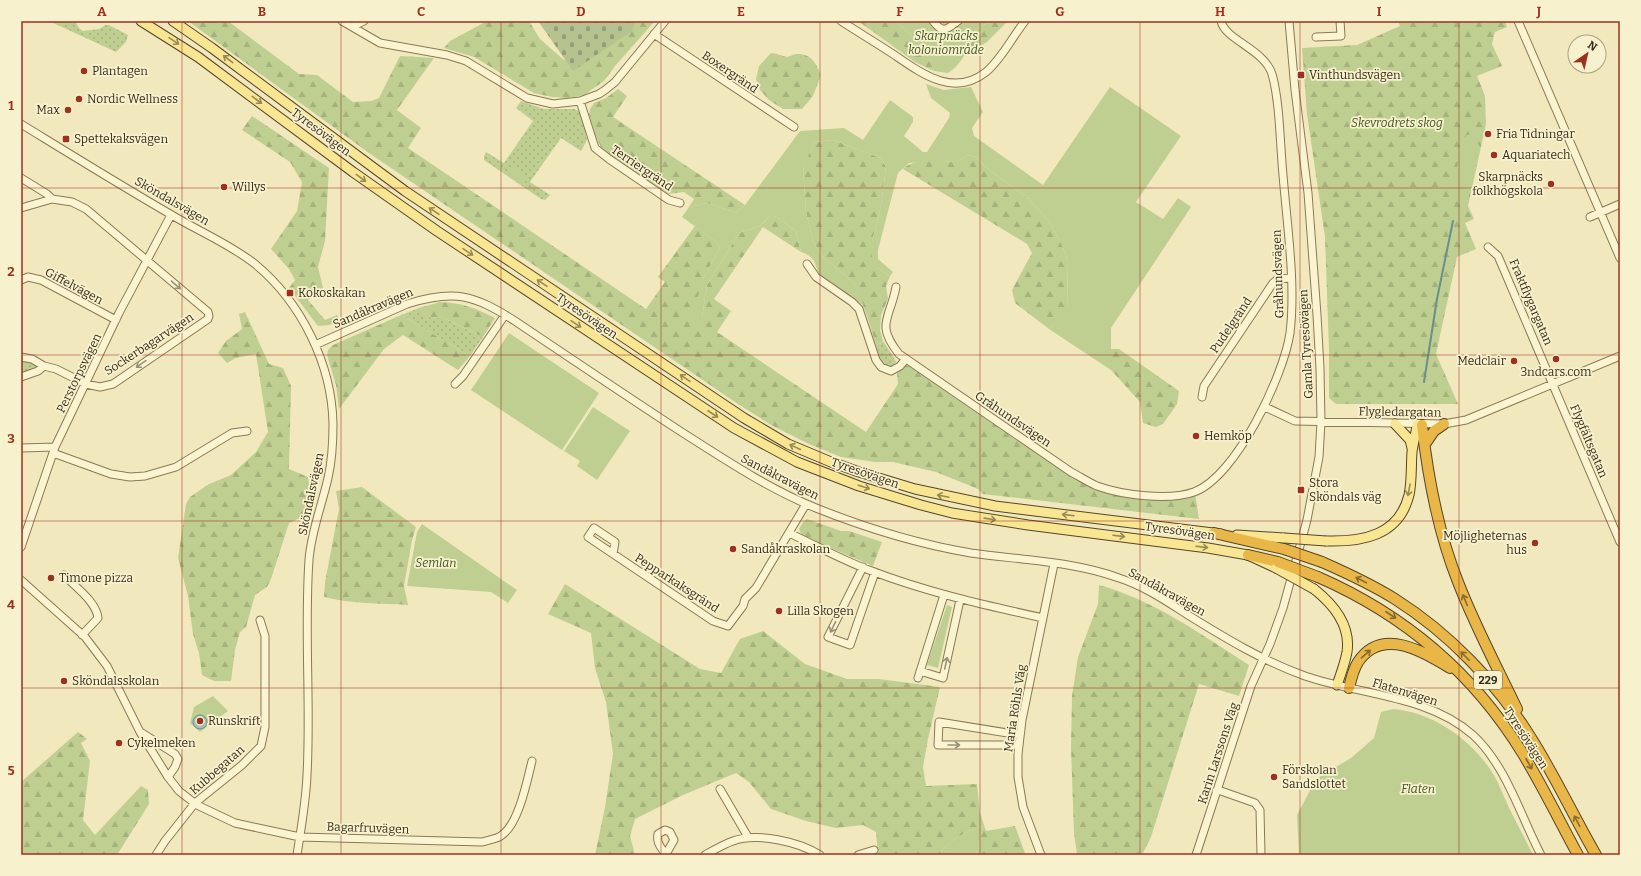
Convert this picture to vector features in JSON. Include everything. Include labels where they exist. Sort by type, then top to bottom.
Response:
[{"type":"highway","points":[[1425,444],[1434,431],[1444,424]]},
{"type":"highway","points":[[1420,425],[1425,444],[1435,505],[1449,559],[1467,604],[1531,738]]},
{"type":"highway","name":"Tyresövägen","points":[[1214,534],[1284,543],[1360,579],[1394,599],[1431,625],[1467,658],[1513,711],[1531,738],[1596,855]]},
{"type":"highway","name":"Tyresövägen","points":[[1248,555],[1318,577],[1358,595],[1395,618],[1441,653],[1466,678],[1496,714],[1523,754],[1578,855]]},
{"type":"highway","points":[[1349,688],[1354,670],[1362,657],[1370,650],[1388,644],[1397,644],[1417,649],[1466,678]]},
{"type":"main road","name":"Tyresövägen","points":[[141,21],[203,61],[353,172],[437,231],[734,428],[797,462],[859,486],[952,513],[1006,522],[1208,548],[1248,555]]},
{"type":"main road","name":"Tyresövägen","points":[[173,21],[212,48],[405,191],[744,418],[788,444],[858,472],[942,496],[995,506],[1214,534]]},
{"type":"main road","points":[[1395,424],[1410,440],[1412,451]]},
{"type":"main road","points":[[1284,543],[1353,541],[1367,538],[1381,532],[1393,523],[1404,509],[1409,494],[1412,451],[1420,425]]},
{"type":"main road","points":[[1277,565],[1314,589],[1333,606],[1342,622],[1346,637],[1347,650],[1337,685]]},
{"type":"street","points":[[342,21],[380,43],[447,55],[466,61],[527,98],[553,104],[580,101],[599,94],[615,82],[665,21]]},
{"type":"street","points":[[353,26],[364,21]]},
{"type":"street","points":[[841,21],[926,77],[950,83],[961,83],[976,78],[987,72],[1025,21]]},
{"type":"street","points":[[933,21],[938,28],[942,30],[947,29],[958,21]]},
{"type":"street","name":"Gråhundsvägen","points":[[896,288],[887,314],[885,324],[886,334],[892,345],[905,360],[1071,472],[1096,485],[1113,490],[1144,495],[1179,495],[1195,492],[1207,485],[1221,472],[1236,454],[1265,407],[1281,368],[1290,334],[1292,308],[1277,108],[1272,75],[1268,64],[1251,48],[1226,31],[1221,21]]},
{"type":"street","name":"Gamla Tyresövägen","points":[[1263,658],[1283,608],[1307,520],[1319,457],[1321,422],[1320,368],[1308,193],[1295,90],[1289,21]]},
{"type":"street","points":[[1316,37],[1342,36],[1340,21]]},
{"type":"street","points":[[1518,21],[1620,258]]},
{"type":"street","name":"Boxergränd","points":[[654,34],[794,127]]},
{"type":"street","name":"Terriergränd","points":[[580,101],[595,148],[669,200],[680,202]]},
{"type":"street","name":"Sköndalsvägen","points":[[21,124],[171,215],[222,243],[254,264],[270,278],[292,305],[305,324],[315,345],[327,379],[333,424],[331,458],[328,477],[309,561],[307,775],[298,855]]},
{"type":"street","points":[[21,178],[48,194],[52,199]]},
{"type":"street","points":[[21,208],[52,199],[72,202],[86,209],[147,259]]},
{"type":"street","points":[[1590,217],[1620,204]]},
{"type":"street","name":"Perstorpsvägen","points":[[21,547],[54,450],[116,320],[171,215]]},
{"type":"street","name":"Fraktflygargatan","points":[[1488,247],[1498,256],[1548,370]]},
{"type":"street","name":"Sockerbagarvägen","points":[[86,384],[100,387],[113,384],[208,319],[208,312],[147,259]]},
{"type":"street","points":[[807,264],[816,277],[860,309],[876,360],[881,366],[891,371],[900,366],[905,360]]},
{"type":"street","name":"Giffelvägen","points":[[21,280],[28,277],[41,280],[116,320]]},
{"type":"street","name":"Pudelgränd","points":[[1202,397],[1204,386],[1273,283],[1278,279],[1290,278]]},
{"type":"street","name":"Sandåkravägen","points":[[315,345],[407,304],[439,296],[463,296],[475,299],[504,315],[744,472],[806,504],[842,518],[897,536],[969,552],[1082,568],[1130,582],[1263,658]]},
{"type":"street","points":[[455,384],[463,376],[504,315]]},
{"type":"street","name":"Flygledargatan","points":[[1265,407],[1295,421],[1420,425],[1444,424],[1466,420],[1620,356]]},
{"type":"street","points":[[21,357],[56,369],[86,384]]},
{"type":"street","points":[[21,377],[38,371],[44,366]]},
{"type":"street","name":"Flygfältsgatan","points":[[1548,370],[1620,542]]},
{"type":"street","points":[[21,448],[54,450],[111,474],[130,477],[145,476],[176,467],[232,433],[247,430]]},
{"type":"street","name":"Pepparkaksgränd","points":[[613,554],[713,621],[728,626],[743,606],[745,599],[756,588],[806,504]]},
{"type":"street","points":[[21,525],[29,525]]},
{"type":"street","points":[[788,533],[875,572],[960,600],[1043,618]]},
{"type":"street","name":"Maria Röhls Väg","points":[[1041,855],[1023,807],[1018,777],[1019,745],[1022,720],[1054,564]]},
{"type":"street","points":[[863,567],[828,637],[850,645],[875,572]]},
{"type":"street","points":[[64,575],[87,599],[97,613],[98,618],[82,635]]},
{"type":"street","name":"Bagarfruvägen","points":[[21,580],[82,635],[107,666],[140,732],[168,777],[179,791],[195,803],[236,823],[300,837],[482,842],[502,836],[514,820],[520,806],[532,761]]},
{"type":"street","points":[[918,678],[944,595]]},
{"type":"street","points":[[920,671],[944,678],[960,600]]},
{"type":"street","name":"Kubbegatan","points":[[156,855],[195,803],[242,765],[261,746],[265,727],[265,636],[260,620]]},
{"type":"street","name":"Flatenvägen","points":[[1263,658],[1307,677],[1404,701],[1433,711],[1462,727],[1483,746],[1499,768],[1541,855]]},
{"type":"street","name":"Karin Larssons Väg","points":[[1196,855],[1251,686],[1263,658]]},
{"type":"street","points":[[1019,745],[938,745],[939,722],[1020,735]]},
{"type":"street","points":[[140,732],[176,754],[178,759],[175,767],[168,777]]},
{"type":"street","points":[[720,789],[748,837]]},
{"type":"street","points":[[1216,791],[1221,791],[1256,803],[1260,810],[1261,855]]},
{"type":"street","points":[[705,855],[733,841],[748,837],[773,839],[795,844],[820,855]]},
{"type":"street","points":[[858,855],[874,850]]},
{"type":"green space","points":[[49,21],[75,21],[79,28],[83,31],[99,29],[105,25],[109,25],[128,35],[126,42],[116,52]]},
{"type":"green space","points":[[188,21],[228,21],[299,74],[317,75],[353,102],[371,101],[379,98],[400,56],[434,58],[397,110],[421,128],[408,148],[646,309],[665,282],[658,277],[695,226],[718,243],[720,248],[701,282],[702,317],[707,285],[739,233],[760,226],[770,216],[775,216],[796,231],[801,252],[763,227],[714,299],[731,311],[717,332],[866,432],[898,384],[897,373],[905,365],[909,366],[1087,485],[1120,493],[1195,493],[1199,519],[983,494],[978,489],[936,472],[893,462],[875,462],[841,457],[809,444],[771,425],[738,404],[369,153]]},
{"type":"green space","points":[[487,21],[529,21],[540,39],[564,60],[598,43],[625,21],[655,21],[615,66],[604,81],[584,95],[568,98],[552,97],[534,93],[474,57],[444,48],[450,41]]},
{"type":"green space","points":[[538,21],[636,21],[632,31],[573,71]]},
{"type":"green space","points":[[858,21],[895,21],[913,37],[923,49],[928,56],[934,71],[915,62]]},
{"type":"green space","name":"Skarpnäcks koloniområde","points":[[895,21],[992,21],[976,29],[962,59],[954,69],[948,73],[934,71],[928,56],[923,49],[907,31]]},
{"type":"green space","points":[[992,21],[1008,21],[987,42],[966,54],[976,29]]},
{"type":"green space","name":"Skevrodrets skog","points":[[1398,21],[1505,21],[1507,27],[1495,32],[1492,44],[1502,66],[1477,76],[1485,96],[1486,124],[1468,206],[1474,219],[1465,223],[1476,249],[1457,257],[1436,354],[1458,404],[1336,404],[1329,398],[1325,237],[1307,114],[1302,48],[1357,45],[1400,26]]},
{"type":"green space","points":[[771,53],[787,57],[796,54],[806,55],[817,67],[821,75],[813,96],[802,109],[783,109],[769,100],[760,90],[756,79],[759,66]]},
{"type":"green space","points":[[926,84],[944,90],[971,87],[983,112],[972,128],[974,136],[1043,185],[1110,87],[1181,136],[1136,202],[1163,219],[1178,198],[1191,207],[1111,328],[1111,370],[1049,329],[1067,310],[1068,261],[1062,245],[1048,220],[1028,198],[984,166],[977,158],[967,155],[958,162],[937,161],[909,163],[898,173],[878,250],[878,259],[893,272],[890,276],[878,268],[872,259],[872,242],[881,206],[886,167],[881,158],[833,140],[815,142],[803,166],[806,212],[813,242],[823,257],[854,283],[864,306],[818,273],[813,260],[808,255],[801,252],[796,231],[775,216],[770,216],[760,226],[739,233],[707,285],[702,317],[694,317],[701,282],[720,248],[718,243],[682,217],[689,207],[707,203],[736,213],[745,205],[800,131],[844,128],[863,140],[890,100],[913,117],[913,122],[904,136],[923,152],[927,152],[949,118],[950,113],[931,98]]},
{"type":"green space","points":[[618,89],[627,96],[613,117],[745,205],[736,213],[707,203],[689,207],[694,199],[684,192],[668,194],[610,156],[601,147],[596,138],[589,114],[594,103],[606,98]]},
{"type":"green space","points":[[521,101],[544,109],[574,109],[579,111],[582,116],[587,140],[581,151],[561,138],[530,182],[550,195],[545,200],[541,199],[484,160],[486,152],[504,163],[533,121],[516,108]]},
{"type":"green space","points":[[252,116],[329,168],[325,241],[318,267],[323,288],[308,300],[325,320],[337,315],[340,321],[329,325],[318,326],[289,288],[295,280],[289,269],[271,249],[297,211],[302,182],[290,162],[242,130]]},
{"type":"green space","points":[[1472,134],[1480,147],[1468,199],[1464,199],[1452,185],[1466,135]]},
{"type":"green space","points":[[833,140],[881,158],[886,167],[881,206],[872,242],[878,268],[890,276],[886,286],[888,299],[881,315],[880,330],[883,341],[876,345],[867,316],[854,283],[823,257],[813,242],[806,212],[803,165],[815,142]]},
{"type":"green space","points":[[967,155],[977,158],[984,166],[1028,198],[1048,220],[1062,245],[1068,261],[1067,311],[1049,329],[1015,303],[1012,290],[1032,253],[1027,244],[903,169],[915,162],[922,161],[958,162]]},
{"type":"green space","points":[[513,168],[525,176],[520,184],[508,176]]},
{"type":"green space","points":[[440,302],[469,307],[495,318],[483,337],[444,318],[427,317],[419,308]]},
{"type":"green space","points":[[419,308],[427,317],[444,318],[483,337],[470,356],[401,315]]},
{"type":"green space","points":[[245,312],[269,364],[283,368],[291,386],[289,469],[308,477],[312,503],[304,516],[289,523],[271,579],[267,587],[255,595],[246,627],[240,632],[235,650],[231,681],[214,681],[202,675],[199,653],[193,634],[188,596],[178,558],[186,504],[190,497],[209,484],[231,475],[256,452],[268,432],[256,354],[236,358],[227,363],[218,353],[226,341],[242,329],[239,314]]},
{"type":"green space","points":[[401,315],[470,356],[458,370],[403,335],[384,349],[339,409],[336,385],[327,355],[328,350],[333,345]]},
{"type":"green space","points":[[509,333],[599,393],[562,450],[471,390]]},
{"type":"green space","points":[[883,341],[896,362],[887,367],[881,360],[876,345]]},
{"type":"green space","points":[[1111,349],[1119,349],[1179,391],[1177,404],[1163,424],[1156,427],[1143,423],[1140,402],[1111,370]]},
{"type":"green space","points":[[21,359],[29,361],[37,366],[36,368],[21,374]]},
{"type":"green space","points":[[593,407],[630,431],[597,480],[577,466],[580,461],[564,451]]},
{"type":"green space","points":[[362,487],[416,527],[412,540],[404,586],[408,605],[355,602],[324,597],[325,582],[339,509],[336,491]]},
{"type":"green space","points":[[807,519],[841,531],[849,531],[882,542],[873,566],[802,536],[799,529],[803,522]]},
{"type":"green space","name":"Semlan","points":[[422,524],[517,590],[508,603],[491,592],[407,586],[417,532]]},
{"type":"green space","points":[[565,584],[700,669],[721,673],[740,639],[763,631],[805,664],[847,679],[879,679],[940,687],[923,767],[926,786],[977,784],[980,813],[986,831],[1015,826],[1025,853],[1023,855],[977,855],[983,826],[958,837],[947,845],[939,855],[878,855],[876,832],[863,825],[836,828],[806,821],[771,809],[749,782],[736,773],[683,795],[635,819],[630,836],[635,855],[595,855],[605,807],[613,754],[606,702],[595,668],[591,633],[548,614]]},
{"type":"green space","points":[[1099,585],[1139,600],[1177,619],[1249,665],[1239,696],[1199,684],[1151,837],[1142,855],[1077,855],[1074,833],[1071,747],[1072,696],[1078,657],[1098,604]]},
{"type":"green space","points":[[947,605],[952,607],[938,668],[927,665]]},
{"type":"green space","points":[[213,696],[228,711],[200,732],[190,723],[194,707]]},
{"type":"green space","name":"Flaten","points":[[1393,709],[1409,711],[1439,723],[1454,732],[1479,755],[1489,767],[1497,781],[1533,855],[1299,855],[1297,815],[1316,779],[1351,758],[1374,738],[1381,712]]},
{"type":"green space","points":[[78,732],[87,739],[81,743],[90,761],[83,820],[95,835],[141,786],[148,790],[149,804],[117,855],[21,855],[21,782]]},
{"type":"green space","points":[[983,826],[977,855],[939,855],[947,845],[958,837]]},
{"type":"water","points":[[197,715],[203,715],[207,719],[207,725],[203,729],[197,729],[193,725],[193,719]]},
{"type":"waterway","points":[[1424,382],[1437,299],[1453,221]]},
{"type":"place","name":"Plantagen","points":[[84,71]]},
{"type":"place","name":"Vinthundsvägen","points":[[1301,75]]},
{"type":"place","name":"Nordic Wellness","points":[[79,99]]},
{"type":"place","name":"Max","points":[[68,110]]},
{"type":"place","name":"Fria Tidningar","points":[[1488,134]]},
{"type":"place","name":"Spettekaksvägen","points":[[66,139]]},
{"type":"place","name":"Aquariatech","points":[[1494,155]]},
{"type":"place","name":"Skarpnäcks folkhögskola","points":[[1551,184]]},
{"type":"place","name":"Willys","points":[[224,187]]},
{"type":"place","name":"Kokoskakan","points":[[290,293]]},
{"type":"place","name":"3ndcars.com","points":[[1556,359]]},
{"type":"place","name":"Medclair","points":[[1514,361]]},
{"type":"place","name":"Hemköp","points":[[1196,436]]},
{"type":"place","name":"Stora Sköndals väg","points":[[1301,490]]},
{"type":"place","name":"Möjligheternas hus","points":[[1535,543]]},
{"type":"place","name":"Sandåkraskolan","points":[[733,549]]},
{"type":"place","name":"Timone pizza","points":[[51,578]]},
{"type":"place","name":"Lilla Skogen","points":[[779,611]]},
{"type":"place","name":"Sköndalsskolan","points":[[64,681]]},
{"type":"place","name":"Runskrift","points":[[200,721]]},
{"type":"place","name":"Cykelmeken","points":[[119,743]]},
{"type":"place","name":"Förskolan Sandslottet","points":[[1274,777]]}]
